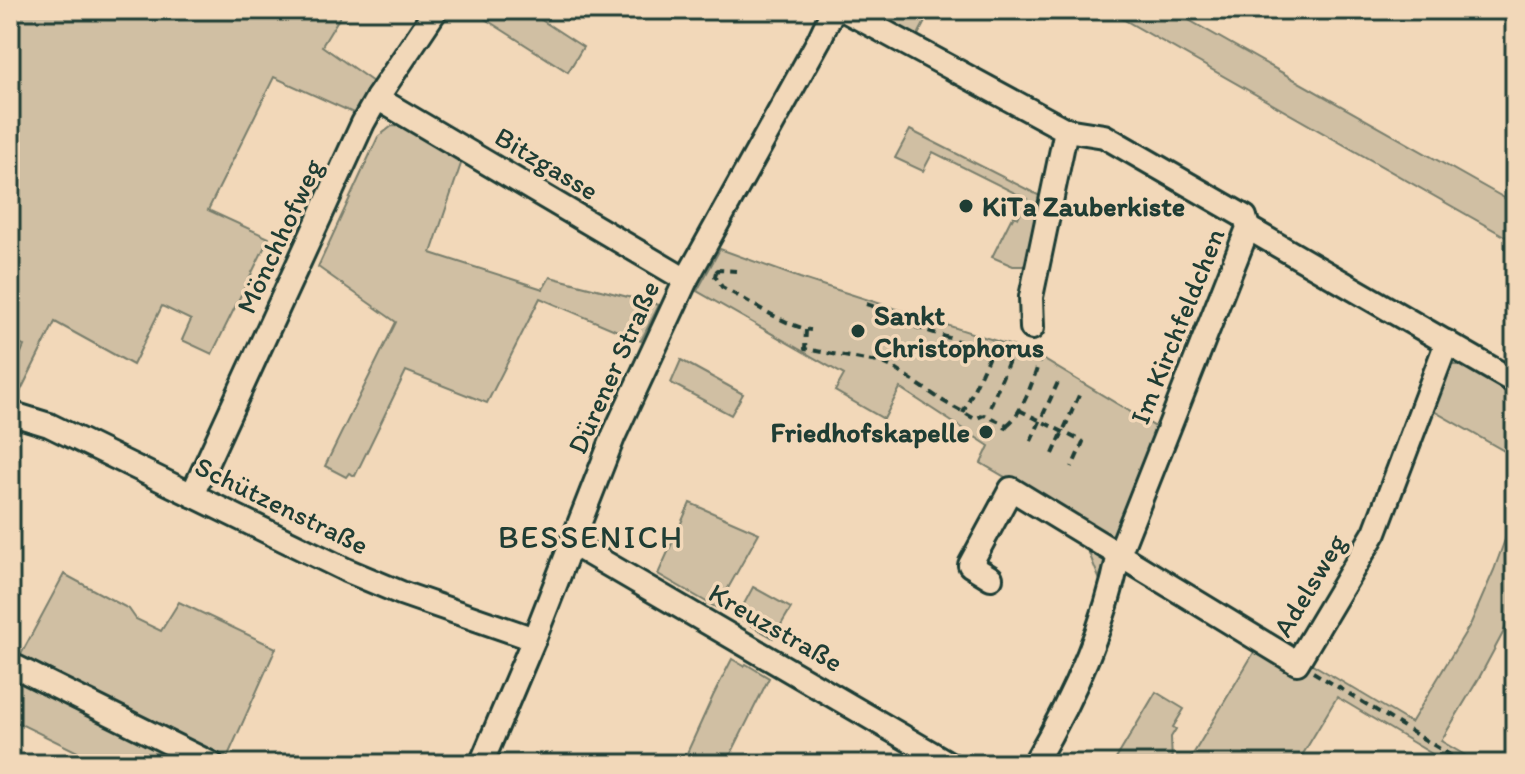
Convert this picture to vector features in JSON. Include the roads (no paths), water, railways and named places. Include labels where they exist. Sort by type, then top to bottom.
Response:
[{"type":"street","name":"Mönchhofweg","points":[[192,495],[363,123],[436,10]]},
{"type":"street","name":"Dürener Straße","points":[[481,764],[614,435],[686,280],[833,10]]},
{"type":"street","name":"Im Kirchfeldchen","points":[[844,10],[1066,130],[1104,136],[1245,217],[1248,228],[1119,554],[1113,581],[1077,681],[1034,764]]},
{"type":"street","name":"Bitzgasse","points":[[377,98],[686,280]]},
{"type":"street","points":[[1032,328],[1031,297],[1066,130]]},
{"type":"street","points":[[1248,228],[1515,382]]},
{"type":"street","name":"Adelsweg","points":[[1119,554],[1297,663],[1375,532],[1447,342]]},
{"type":"street","name":"Schützenstraße","points":[[10,413],[49,425],[373,582],[534,639]]},
{"type":"street","points":[[991,578],[970,565],[1011,489],[1119,554]]},
{"type":"street","name":"Kreuzstraße","points":[[571,543],[950,764]]},
{"type":"street","points":[[10,664],[212,764]]},
{"type":"place","name":"KiTa Zauberkiste","points":[[966,206]]},
{"type":"place","name":"Sankt Christophorus","points":[[858,331]]},
{"type":"place","name":"Friedhofskapelle","points":[[986,432]]},
{"type":"district","name":"BESSENICH","points":[[591,537]]}]
